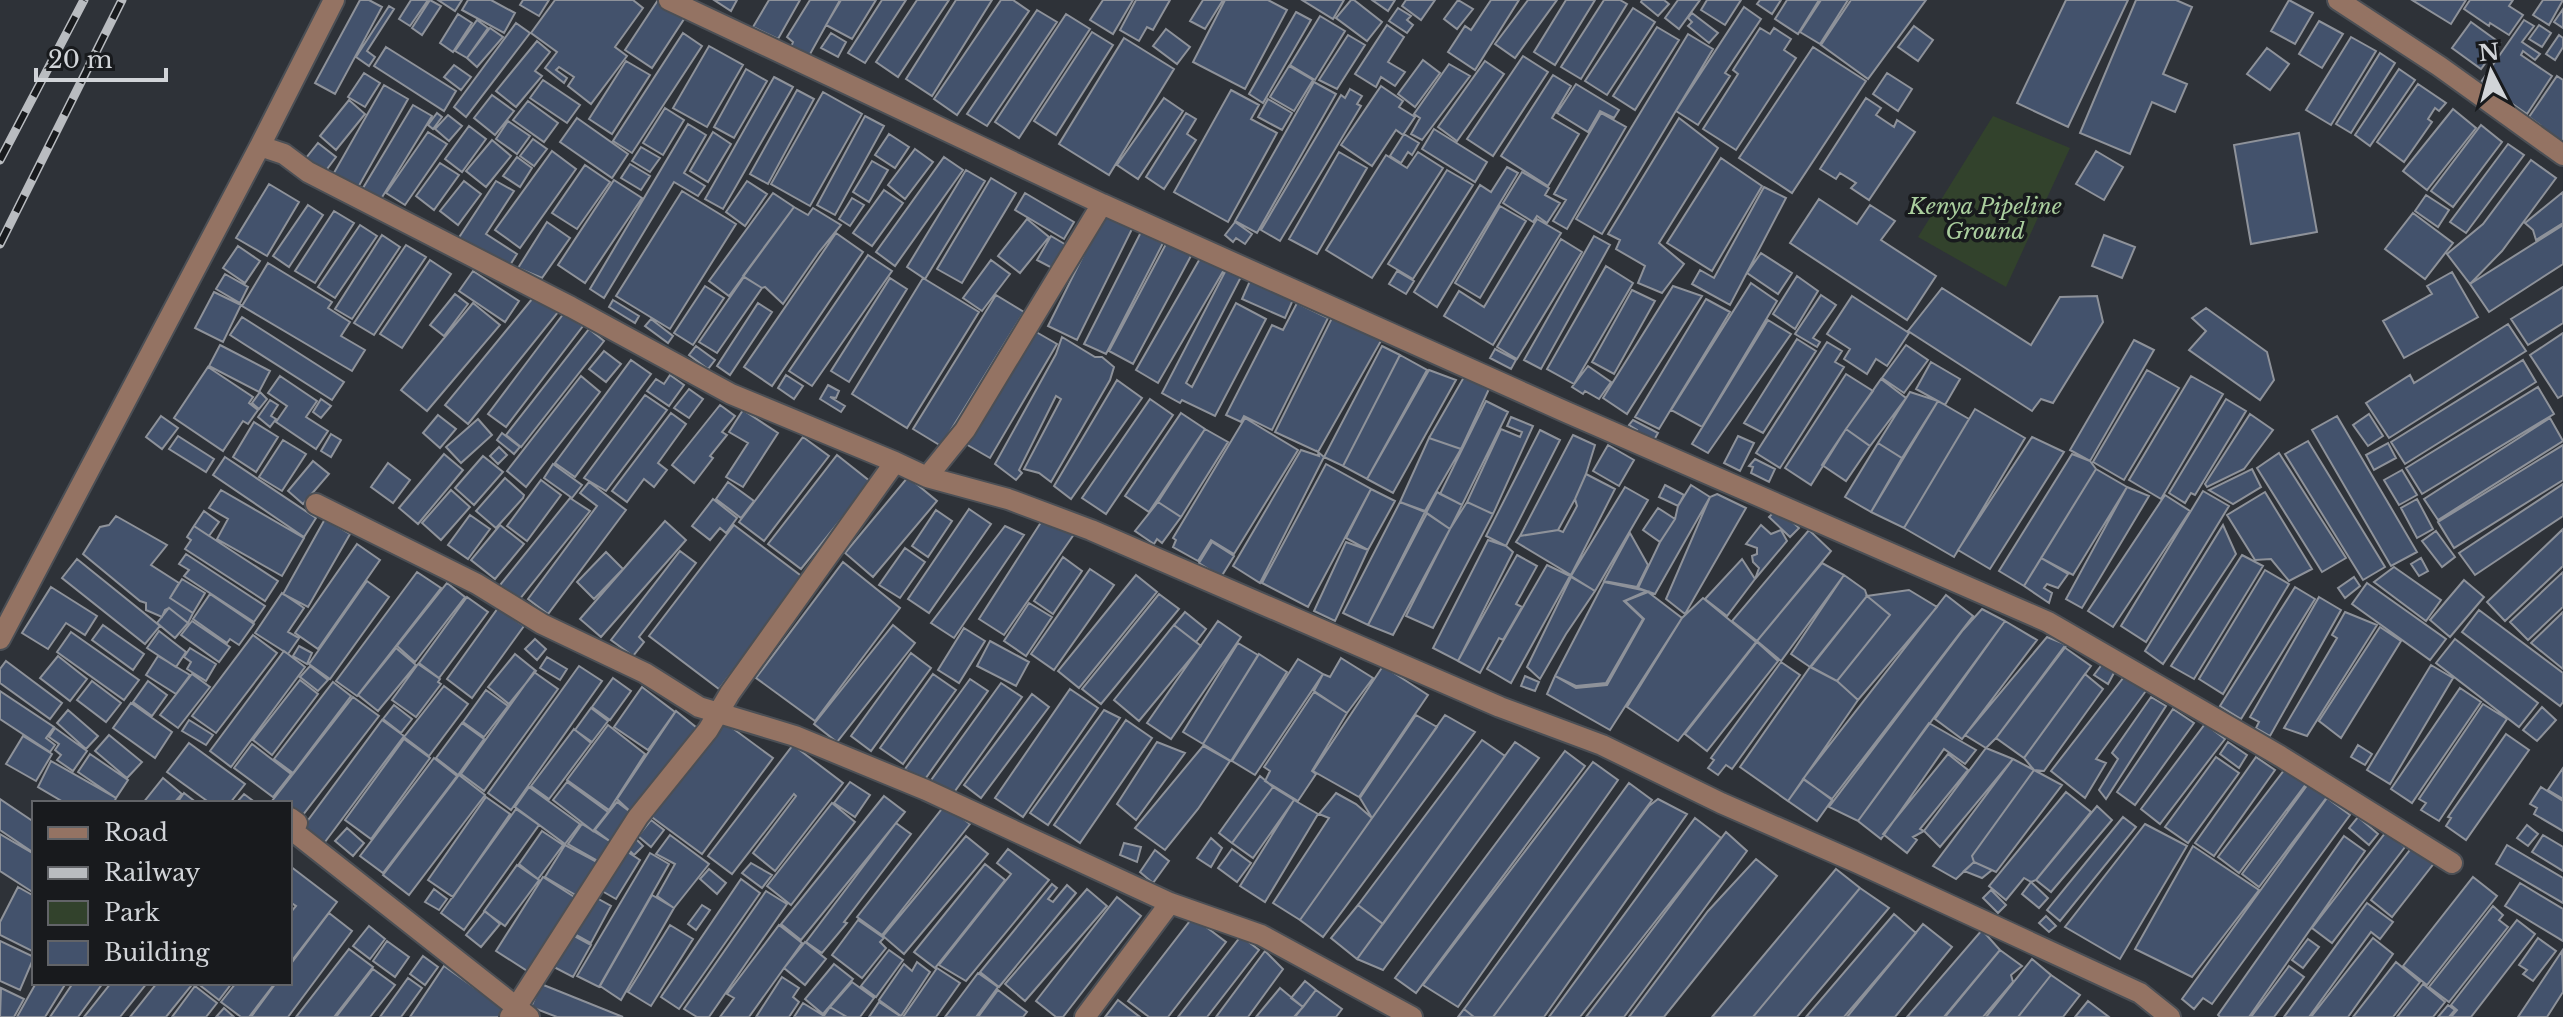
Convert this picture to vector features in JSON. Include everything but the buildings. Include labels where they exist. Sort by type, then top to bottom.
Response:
[{"type":"street","points":[[0,639],[334,0]]},
{"type":"street","points":[[669,0],[1102,204],[1566,412],[2048,622],[2280,756],[2452,863]]},
{"type":"street","points":[[2338,0],[2439,66],[2563,155]]},
{"type":"street","points":[[260,146],[284,154],[308,172],[571,307],[731,394],[927,477],[1008,499],[1091,530],[1500,707],[1602,745],[1721,803],[2140,993],[2170,1017]]},
{"type":"street","points":[[927,477],[965,430],[1102,204]]},
{"type":"street","points":[[292,819],[297,823],[293,831],[518,1014],[638,817],[708,730],[895,462]]},
{"type":"street","points":[[316,504],[477,584],[542,624],[645,673],[699,707],[795,736],[926,790],[1170,903],[1261,935],[1412,1017]]},
{"type":"street","points":[[1085,1017],[1170,903]]},
{"type":"green space","name":"Kenya Pipeline Ground","points":[[1993,116],[2070,148],[2006,287],[1918,237]]},
{"type":"railway","points":[[0,160],[84,0]]},
{"type":"railway","points":[[0,244],[122,0]]}]
